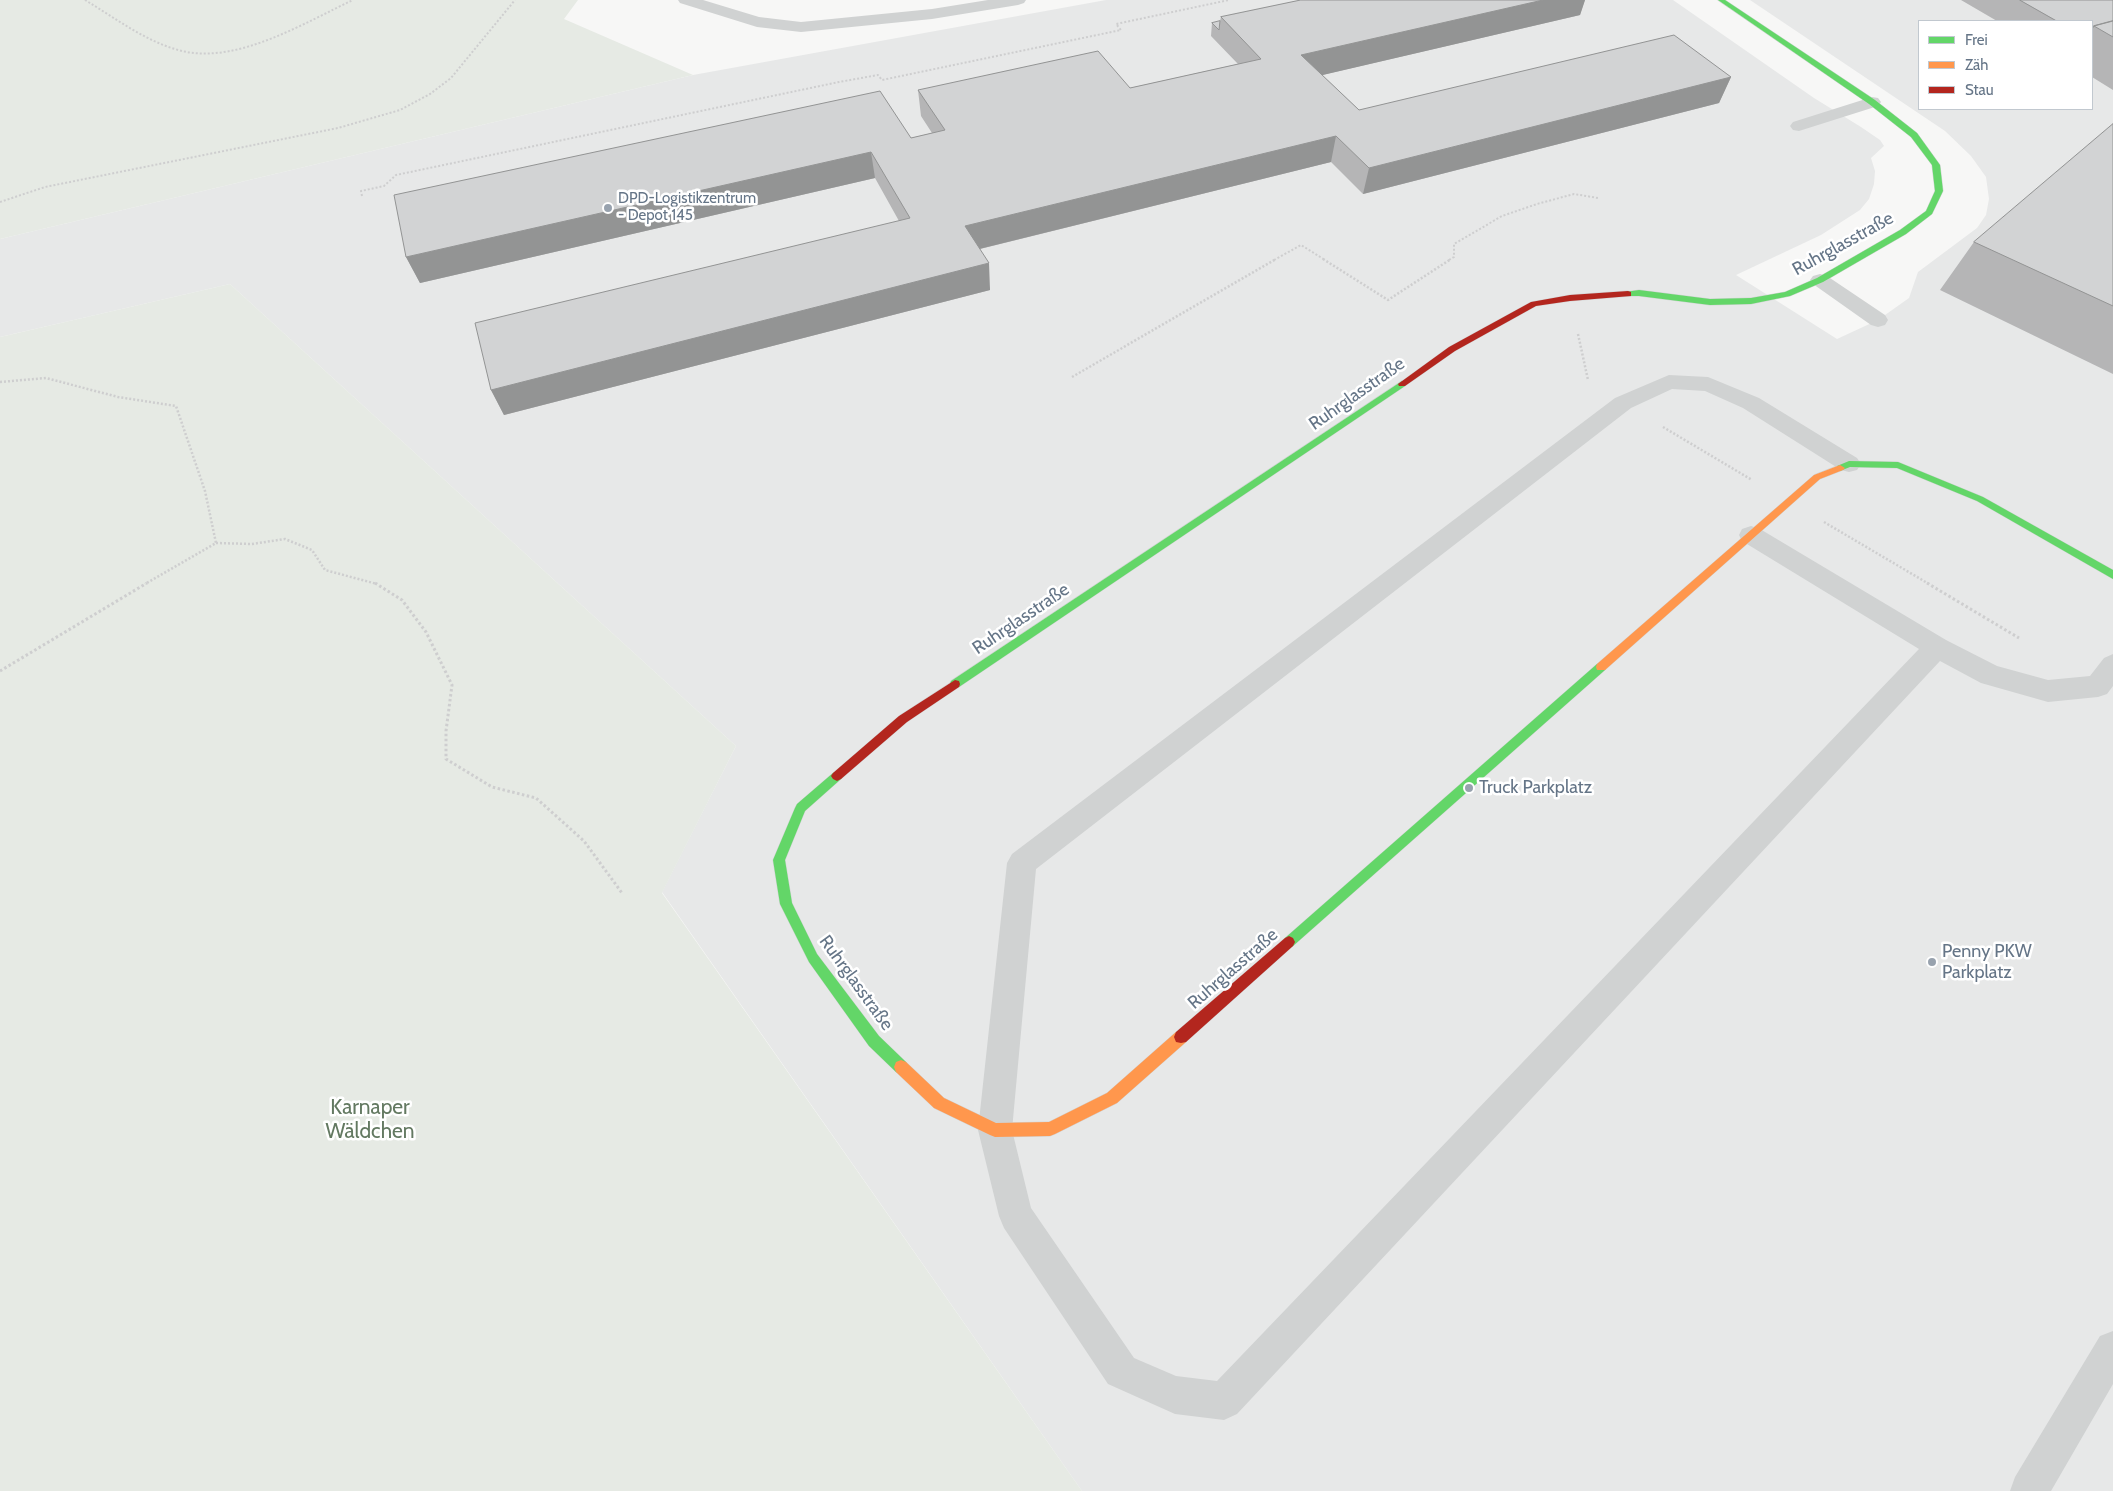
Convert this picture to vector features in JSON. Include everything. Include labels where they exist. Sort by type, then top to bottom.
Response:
[{"type":"street","name":"Ruhrglasstraße","points":[[1721,0],[1872,102],[1914,135],[1936,165],[1939,191],[1929,212],[1903,232],[1820,280],[1787,294],[1751,301],[1710,302],[1639,294],[1570,298],[1534,304],[1452,349],[1337,429],[903,719],[801,808],[779,860],[786,904],[813,958],[874,1041],[939,1103],[995,1130],[1050,1129],[1112,1098],[1817,477],[1850,464],[1898,465],[1980,499],[2113,575]]},
{"type":"lane","points":[[686,0],[757,22],[801,27],[932,14],[1018,0]]},
{"type":"lane","points":[[1799,126],[1872,102]]},
{"type":"lane","points":[[1820,280],[1878,320]]},
{"type":"lane","points":[[1850,464],[1751,403],[1708,384],[1670,382],[1623,403],[1022,863],[995,1130],[1016,1216],[1121,1371],[1175,1395],[1224,1400],[1937,647]]},
{"type":"lane","points":[[1751,535],[1937,647],[1990,675],[2048,691],[2098,686],[2113,665]]},
{"type":"lane","points":[[2029,1491],[2113,1349]]},
{"type":"path","points":[[85,0],[157,43],[189,53],[221,53],[265,40],[353,0]]},
{"type":"path","points":[[0,202],[45,187],[338,128],[400,110],[430,94],[451,78],[515,0]]},
{"type":"path","points":[[362,196],[361,191],[384,186],[396,175],[878,74],[882,80],[1120,30],[1116,24],[1229,0]]},
{"type":"path","points":[[1072,377],[1301,245],[1388,300],[1454,257],[1454,244],[1502,216],[1574,194],[1598,198]]},
{"type":"path","points":[[1570,298],[1588,379],[1623,403],[2021,640]]},
{"type":"path","points":[[0,382],[46,378],[118,397],[176,406],[195,456],[211,510],[216,544]]},
{"type":"path","points":[[0,671],[79,622],[216,544],[252,544],[285,539],[312,550],[325,570],[375,583],[402,600],[426,632],[452,685],[446,731],[446,760],[492,787],[536,798],[584,841],[622,893]]},
{"type":"shaded area","points":[[1106,0],[1673,0],[1814,98],[1880,140],[1884,146],[1871,158],[1875,171],[1874,184],[1869,199],[1860,210],[1821,235],[1736,275],[1837,339],[1878,320],[1909,298],[1918,272],[1977,228],[1986,215],[1989,199],[1986,177],[1971,156],[1945,131],[1750,0],[2113,0],[2113,1491],[1082,1491],[662,892],[736,746],[230,284],[0,337],[0,239],[693,75]]},
{"type":"green space","points":[[0,0],[578,0],[564,19],[693,75],[0,239]]},
{"type":"green space","name":"Karnaper Wäldchen","points":[[230,284],[736,746],[662,893],[1082,1491],[0,1491],[0,337]]},
{"type":"building","name":"DPD-Logistikzentrum - Depot 145","points":[[1301,0],[1543,0],[1301,55],[1359,110],[1674,35],[1731,77],[1369,168],[1336,136],[965,226],[989,263],[491,390],[475,323],[910,218],[871,152],[406,257],[394,195],[880,91],[911,138],[945,130],[918,90],[1098,51],[1130,88],[1261,59],[1221,17]]},
{"type":"building","points":[[2020,0],[2113,0],[2113,21],[2093,28],[2093,20],[2055,20]]},
{"type":"building","points":[[1220,21],[1219,30],[1212,23]]},
{"type":"building","points":[[2113,21],[2113,37],[2094,26]]},
{"type":"building","points":[[2113,124],[2113,306],[1974,242]]},
{"type":"traffic: fast","points":[[1628,294],[1639,293],[1710,302],[1751,301],[1787,294],[1820,280],[1903,232],[1929,212],[1939,191],[1936,165],[1914,135],[1872,102],[1721,0]]},
{"type":"traffic: fast","points":[[955,684],[1402,384]]},
{"type":"traffic: fast","points":[[1840,468],[1849,464],[1898,465],[1980,499],[2113,575]]},
{"type":"traffic: fast","points":[[1289,942],[1601,667]]},
{"type":"traffic: fast","points":[[837,776],[801,808],[779,860],[786,904],[813,958],[874,1041],[901,1067]]},
{"type":"traffic: slow","points":[[1601,667],[1817,477],[1840,468]]},
{"type":"traffic: slow","points":[[901,1067],[939,1103],[995,1130],[1050,1129],[1112,1098],[1181,1037]]},
{"type":"traffic: jam","points":[[1402,384],[1452,349],[1534,304],[1570,298],[1628,294]]},
{"type":"traffic: jam","points":[[837,776],[903,719],[955,684]]},
{"type":"traffic: jam","points":[[1181,1037],[1289,942]]},
{"type":"place","name":"DPD-Logistikzentrum - Depot 145","points":[[608,208]]},
{"type":"place","name":"Truck Parkplatz","points":[[1469,788]]},
{"type":"place","name":"Penny PKW Parkplatz","points":[[1932,962]]}]
